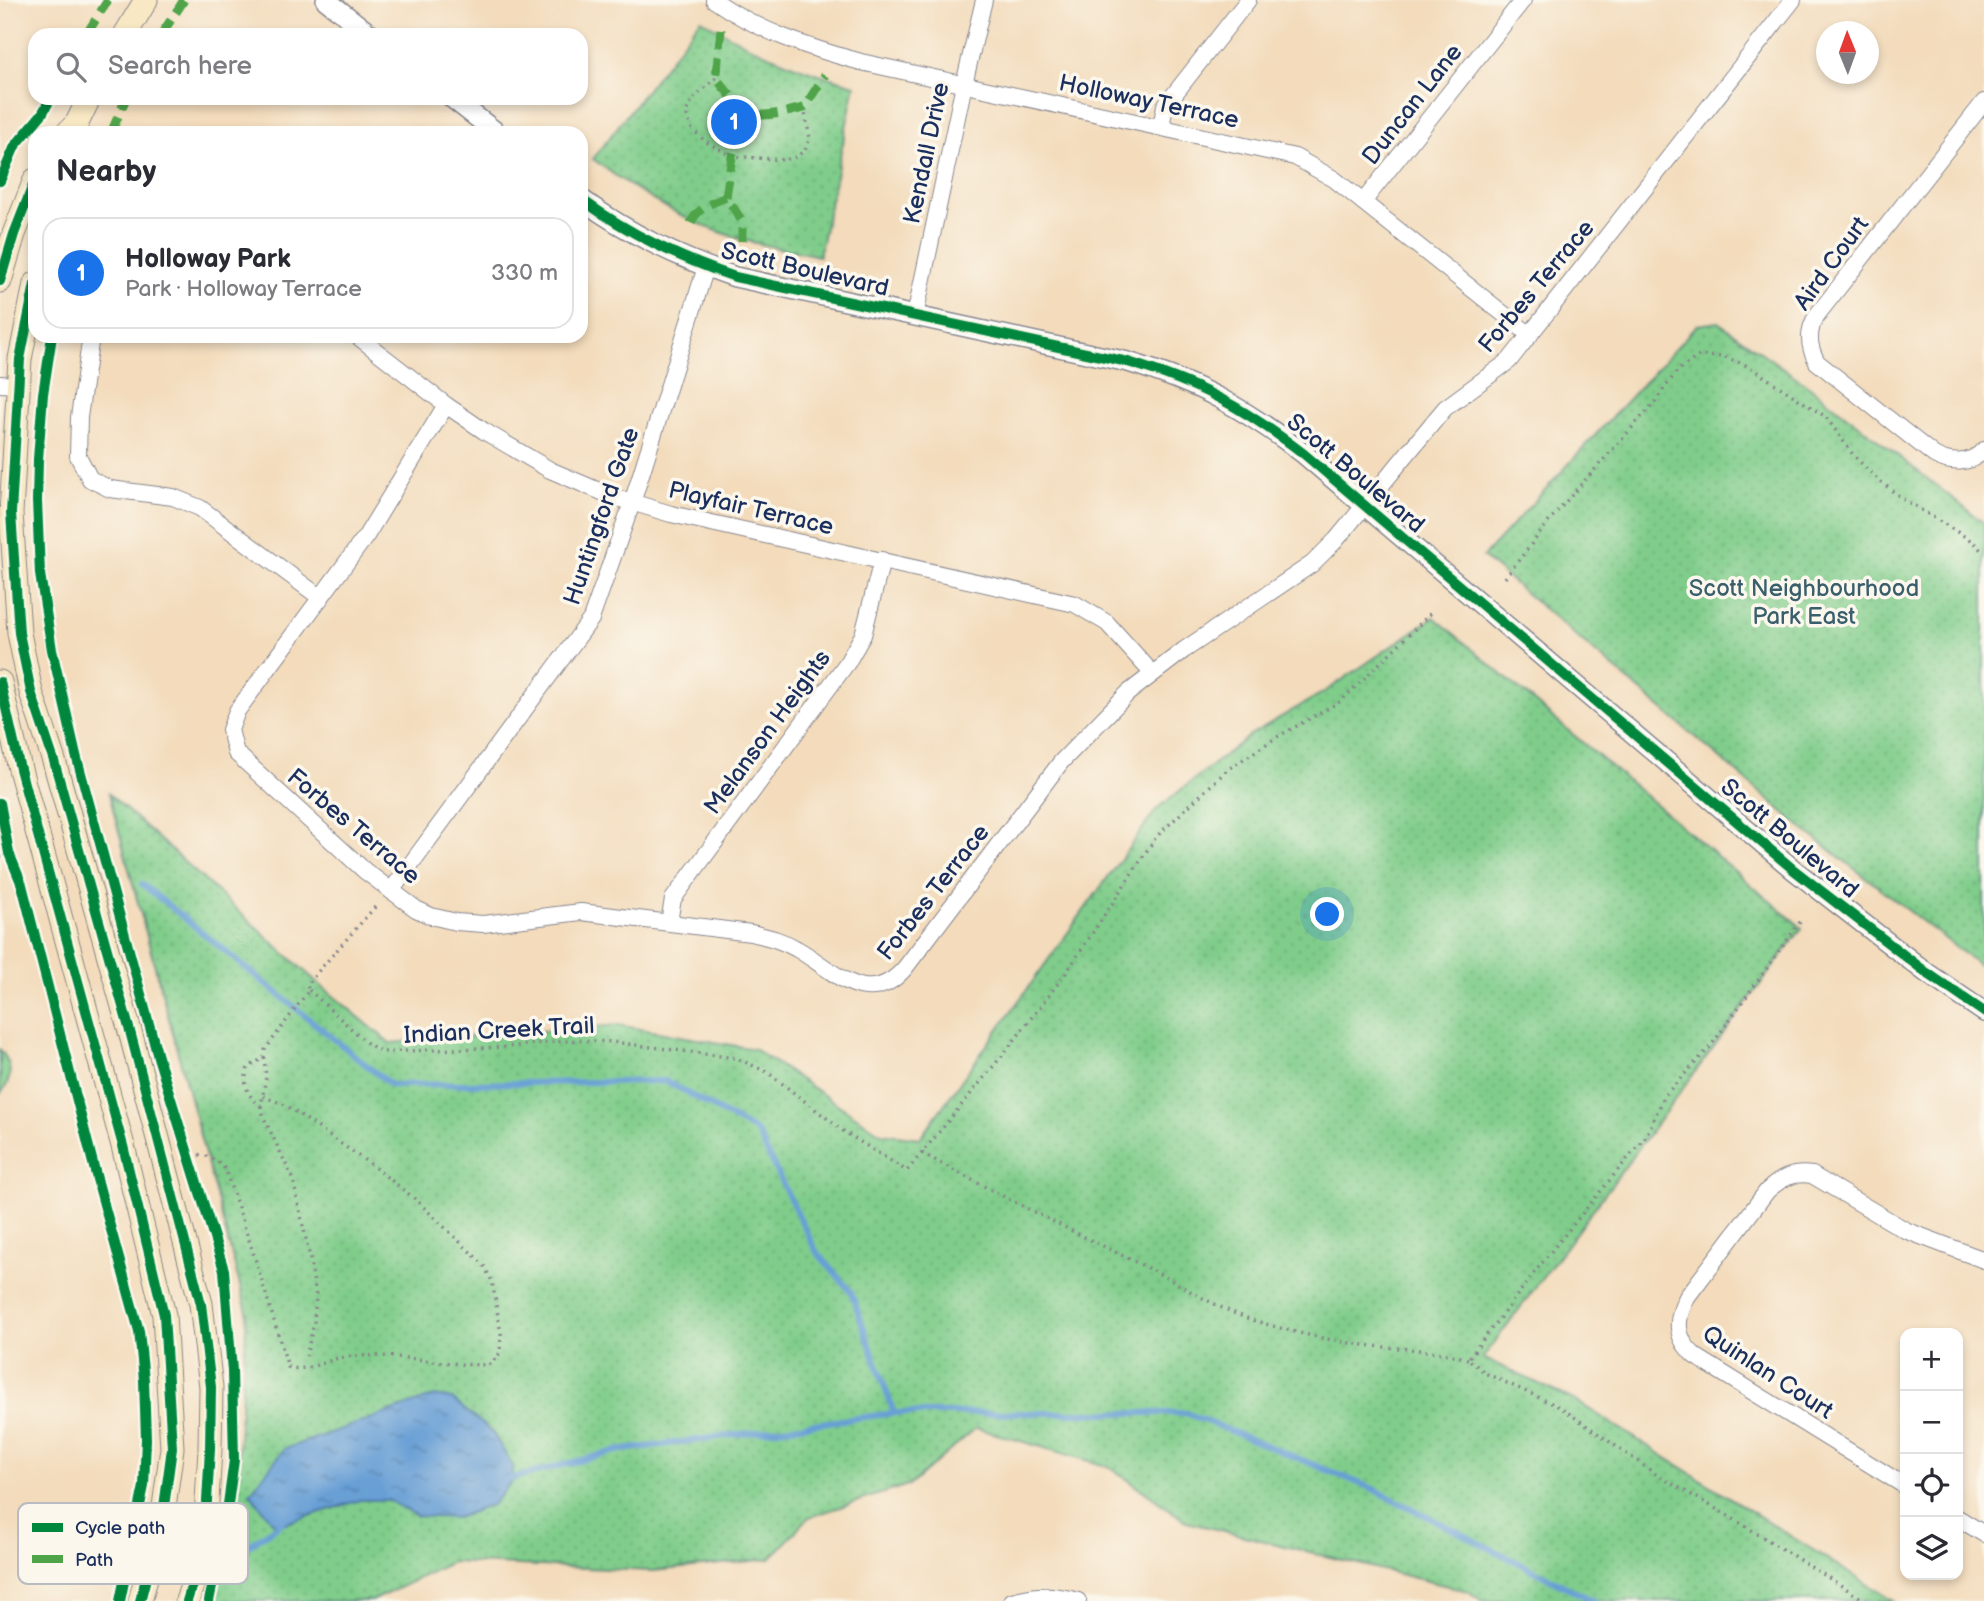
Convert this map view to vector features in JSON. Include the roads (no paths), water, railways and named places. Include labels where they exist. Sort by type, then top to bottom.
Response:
[{"type":"main road","points":[[129,28],[146,0]]},
{"type":"main road","points":[[75,126],[86,105]]},
{"type":"main road","points":[[0,281],[28,198]]},
{"type":"main road","points":[[28,316],[9,384],[11,513],[19,634],[31,692],[54,761],[201,1304],[211,1387],[207,1503]]},
{"type":"main road","points":[[0,682],[20,769],[120,1134],[164,1315],[173,1448],[165,1503]]},
{"type":"main road","points":[[140,1601],[144,1584]]},
{"type":"main road","points":[[187,1601],[192,1584]]},
{"type":"street","points":[[326,0],[362,28]]},
{"type":"street","name":"Holloway Terrace","points":[[714,0],[770,32],[861,62],[1295,157],[1321,170],[1530,335]]},
{"type":"street","name":"Kendall Drive","points":[[915,316],[984,0]]},
{"type":"street","points":[[1161,127],[1165,106],[1248,0]]},
{"type":"street","name":"Duncan Lane","points":[[1363,202],[1522,0]]},
{"type":"street","name":"Forbes Terrace","points":[[446,405],[366,536],[237,711],[232,720],[230,737],[236,753],[365,871],[424,912],[456,922],[483,924],[581,912],[751,933],[776,939],[802,951],[853,985],[871,989],[889,984],[905,968],[1060,762],[1128,693],[1152,673],[1301,572],[1336,540],[1445,408],[1509,361],[1793,0]]},
{"type":"street","name":"Aird Court","points":[[1984,102],[1817,315],[1812,322],[1810,341],[1817,362],[1825,370],[1934,455],[1943,460],[1964,462],[1980,455],[1984,450]]},
{"type":"street","points":[[461,105],[487,126]]},
{"type":"street","name":"Scott Boulevard","points":[[588,203],[648,242],[735,277],[1128,362],[1181,379],[1228,401],[1263,423],[1364,505],[1802,877],[1927,973],[1984,1012]]},
{"type":"street","name":"Huntingford Gate","points":[[391,891],[591,619],[632,503],[706,267]]},
{"type":"street","points":[[90,343],[79,417],[78,456],[90,479],[110,489],[173,497],[200,508],[321,598]]},
{"type":"street","name":"Playfair Terrace","points":[[366,343],[446,405],[550,470],[632,503],[671,514],[1075,604],[1107,623],[1152,673]]},
{"type":"street","name":"Melanson Heights","points":[[668,922],[673,899],[847,663],[863,635],[881,560]]},
{"type":"street","name":"Quinlan Court","points":[[1900,1483],[1695,1356],[1682,1343],[1678,1317],[1687,1297],[1767,1191],[1777,1181],[1800,1173],[1812,1175],[1905,1230],[1984,1260]]},
{"type":"street","points":[[1963,1521],[1984,1534]]},
{"type":"street","points":[[1012,1601],[1055,1595],[1078,1601]]},
{"type":"water","points":[[435,1396],[452,1399],[493,1433],[513,1467],[513,1480],[492,1505],[456,1518],[417,1516],[388,1500],[360,1500],[276,1526],[250,1493],[284,1449]]},
{"type":"waterway","points":[[142,884],[391,1085],[666,1081],[757,1132],[816,1251],[851,1292],[894,1413]]},
{"type":"waterway","points":[[506,1480],[616,1451],[894,1413],[1186,1413],[1371,1488],[1594,1601]]},
{"type":"waterway","points":[[248,1546],[282,1523]]},
{"type":"place","name":"Holloway Park","points":[[734,122]]},
{"type":"park label","name":"Scott Neighbourhood Park East","points":[[1804,602]]}]
